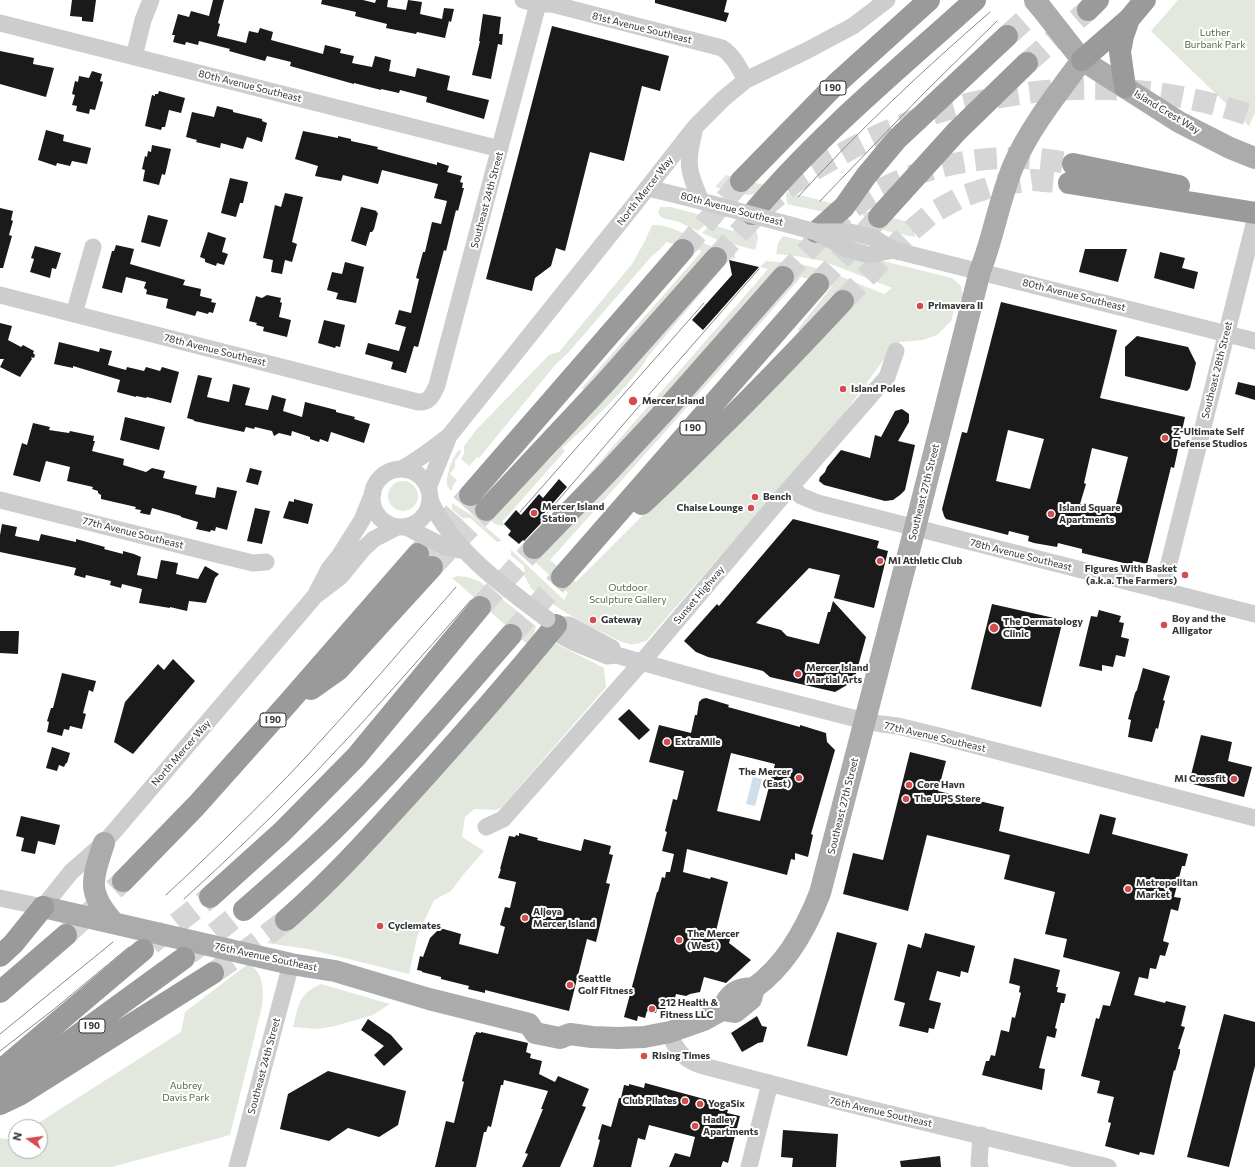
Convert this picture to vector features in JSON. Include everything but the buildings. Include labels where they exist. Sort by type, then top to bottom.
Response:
[{"type":"highway","name":"I 90","points":[[741,181],[836,84],[929,0]]},
{"type":"highway","points":[[752,214],[794,167],[859,105],[975,0]]},
{"type":"highway","points":[[1082,60],[1129,19],[1145,0]]},
{"type":"highway","points":[[1125,87],[1120,52],[1123,36],[1129,19]]},
{"type":"highway","points":[[816,232],[844,207],[866,176],[897,139],[1008,36]]},
{"type":"highway","points":[[879,217],[957,131],[1027,63]]},
{"type":"highway","points":[[1255,202],[1071,174],[1255,213]]},
{"type":"highway","points":[[470,495],[683,250]]},
{"type":"highway","points":[[486,510],[604,384],[716,258]]},
{"type":"highway","points":[[534,548],[663,413],[783,277]]},
{"type":"highway","name":"I 90","points":[[818,284],[564,574],[662,486],[795,353],[843,301]]},
{"type":"highway","name":"I 90","points":[[123,881],[196,806],[288,704],[338,670],[425,561]]},
{"type":"highway","points":[[210,897],[282,832],[356,757],[480,607]]},
{"type":"highway","points":[[286,920],[345,865],[496,697],[551,622]]},
{"type":"highway","points":[[244,910],[292,869],[369,794],[511,635]]},
{"type":"highway","points":[[0,956],[13,944],[43,907]]},
{"type":"highway","points":[[0,992],[66,935]]},
{"type":"highway","points":[[0,1071],[144,950]]},
{"type":"highway","name":"I 90","points":[[0,1093],[184,958]]},
{"type":"highway","points":[[0,1104],[21,1094],[213,973]]},
{"type":"main road","name":"Island Crest Way","points":[[1035,0],[1082,60],[1179,122],[1230,148],[1255,158]]},
{"type":"main road","name":"Southeast 27th Street","points":[[784,958],[812,913],[820,893],[980,272],[989,249],[1001,199],[1014,165],[1028,136],[1046,108],[1082,60]]},
{"type":"main road","points":[[104,843],[97,865],[94,892],[102,911],[114,923]]},
{"type":"main road","name":"76th Avenue Southeast","points":[[43,907],[291,964],[335,971],[429,999],[529,1024],[539,1018],[563,1024],[570,1034],[592,1037],[644,1037],[670,1032],[704,1020],[722,1010],[726,999],[734,993],[742,988],[754,988],[770,974],[784,958]]},
{"type":"street","points":[[136,0],[143,20]]},
{"type":"street","points":[[134,57],[143,20],[151,0]]},
{"type":"street","name":"North Mercer Way","points":[[402,470],[418,461],[449,436],[648,188],[695,127],[723,98],[746,80],[853,26],[887,0]]},
{"type":"street","name":"81st Avenue Southeast","points":[[533,1],[552,4],[722,48],[729,52],[734,58],[746,80]]},
{"type":"street","name":"Southeast 24th Street","points":[[430,399],[437,385],[500,148],[533,1]]},
{"type":"street","name":"80th Avenue Southeast","points":[[0,23],[500,148]]},
{"type":"street","points":[[695,127],[689,150],[688,163],[701,201]]},
{"type":"street","name":"80th Avenue Southeast","points":[[648,188],[816,232],[847,249],[869,255],[894,250],[1255,341]]},
{"type":"street","name":"Southeast 28th Street","points":[[1162,591],[1255,220]]},
{"type":"street","points":[[74,314],[93,247]]},
{"type":"street","name":"78th Avenue Southeast","points":[[0,295],[418,402],[423,402],[430,399]]},
{"type":"street","name":"Sunset Highway","points":[[486,827],[503,819],[642,663],[791,487],[887,377],[896,351]]},
{"type":"street","name":"North Mercer Way","points":[[429,494],[449,436]]},
{"type":"street","points":[[402,470],[411,471],[419,475],[425,482],[429,494],[428,510],[423,518],[415,524],[401,527],[387,524],[380,518],[374,509],[372,500],[377,482],[384,475],[392,471],[402,470]]},
{"type":"street","name":"78th Avenue Southeast","points":[[791,487],[801,496],[818,503],[1255,614]]},
{"type":"street","name":"North Mercer Way","points":[[315,596],[329,569],[340,555],[362,520],[374,491]]},
{"type":"street","name":"77th Avenue Southeast","points":[[429,494],[437,515],[464,551],[511,592],[551,622],[569,625],[611,647],[616,655],[865,721],[898,726],[1255,818]]},
{"type":"street","name":"77th Avenue Southeast","points":[[0,500],[253,563],[266,562]]},
{"type":"street","name":"North Mercer Way","points":[[43,907],[71,872],[104,843],[315,596],[340,577],[363,548],[374,539],[401,527]]},
{"type":"street","name":"77th Avenue Southeast","points":[[401,527],[445,547],[464,551]]},
{"type":"street","name":"76th Avenue Southeast","points":[[0,898],[43,907]]},
{"type":"street","name":"Southeast 24th Street","points":[[237,1167],[291,964]]},
{"type":"street","name":"76th Avenue Southeast","points":[[670,1032],[672,1040],[680,1053],[692,1062],[840,1102],[1108,1167]]},
{"type":"street","points":[[749,1167],[770,1083]]},
{"type":"street","points":[[980,1167],[981,1136]]},
{"type":"green space","name":"Luther Burbank Park","points":[[1178,0],[1255,0],[1255,113],[1249,126],[1151,31]]},
{"type":"green space","points":[[726,175],[768,186],[761,193],[748,195],[715,187]]},
{"type":"green space","points":[[787,192],[840,205],[828,211],[819,211],[791,205],[787,204]]},
{"type":"green space","points":[[660,207],[671,207],[716,219],[717,222],[706,224],[698,231],[679,222],[662,218],[658,213]]},
{"type":"green space","points":[[861,210],[913,223],[915,237],[876,227],[869,223]]},
{"type":"green space","points":[[652,225],[673,229],[714,247],[735,253],[735,259],[728,258],[729,260],[645,360],[646,361],[617,396],[562,448],[565,451],[502,522],[504,524],[503,526],[495,524],[489,519],[557,451],[558,445],[727,258],[711,253],[585,391],[582,388],[702,251],[666,242],[651,257],[568,353],[556,364],[479,458],[477,457],[469,466],[461,459],[464,454],[464,446],[477,429],[549,355],[559,352],[632,264]]},
{"type":"green space","points":[[717,225],[733,231],[739,225],[756,229],[758,238],[755,250],[718,240],[702,233],[708,227]]},
{"type":"green space","name":"Outdoor Sculpture Gallery","points":[[783,236],[952,278],[961,286],[963,296],[954,311],[951,321],[937,335],[923,340],[900,342],[882,362],[833,429],[647,640],[634,644],[620,641],[576,619],[529,587],[530,586],[525,577],[524,566],[511,556],[511,550],[564,600],[568,593],[529,556],[693,369],[549,521],[768,269],[760,267],[766,261],[800,264],[825,270],[884,294],[892,288],[823,261],[776,254],[778,243]],"holes":[[[801,277],[833,285],[798,329],[799,332],[680,478],[576,582],[550,560]]]},
{"type":"green space","points":[[460,449],[461,453],[455,461],[455,467],[450,474],[457,480],[451,491],[447,486],[449,471],[454,456]]},
{"type":"green space","points":[[403,481],[414,485],[418,496],[414,507],[403,511],[392,507],[388,496],[392,485]]},
{"type":"green space","points":[[452,503],[473,516],[502,541],[497,542],[470,518],[462,518],[452,509]]},
{"type":"green space","points":[[457,576],[467,577],[479,581],[536,626],[533,639],[528,645],[452,578]]},
{"type":"green space","points":[[553,642],[604,668],[606,687],[501,808],[495,810],[474,809],[465,817],[462,837],[484,851],[451,891],[434,900],[417,937],[409,974],[308,949],[267,943]]},
{"type":"green space","name":"Aubrey Davis Park","points":[[248,964],[253,967],[260,977],[263,988],[262,1006],[230,1135],[112,1167],[0,1167],[0,1138],[8,1139],[8,1159],[48,1159],[48,1119],[45,1119],[181,1032],[185,1012]]},
{"type":"green space","points":[[321,984],[390,1004],[373,1015],[335,1026],[317,1029],[293,1027],[298,1006],[304,996],[313,988]]},
{"type":"shaded area","points":[[753,777],[762,779],[755,806],[746,804]]},
{"type":"tunnel","points":[[1007,36],[1047,0]]},
{"type":"tunnel","points":[[1027,63],[1088,10]]},
{"type":"tunnel","points":[[716,258],[759,212],[790,186],[822,165],[886,132],[937,113],[989,99],[1042,91],[1096,89],[1150,92],[1203,102],[1255,117]]},
{"type":"tunnel","points":[[783,277],[840,218],[862,201],[897,181],[937,168],[977,160],[1018,158],[1073,164]]},
{"type":"tunnel","points":[[843,301],[905,236],[932,213],[963,196],[997,185],[1033,180],[1069,183]]},
{"type":"tunnel","points":[[683,250],[741,181]]},
{"type":"tunnel","points":[[818,284],[879,217]]},
{"type":"tunnel","points":[[418,554],[470,495]]},
{"type":"tunnel","points":[[432,567],[486,510]]},
{"type":"tunnel","points":[[480,607],[534,548]]},
{"type":"tunnel","points":[[511,635],[562,577]]},
{"type":"tunnel","points":[[66,935],[123,881]]},
{"type":"tunnel","points":[[151,944],[210,897]]},
{"type":"tunnel","points":[[189,954],[244,910]]},
{"type":"tunnel","points":[[213,973],[286,920]]},
{"type":"tram line","points":[[798,197],[844,148],[891,102],[990,12]]},
{"type":"tram line","points":[[820,201],[923,94],[997,21]]},
{"type":"tram line","points":[[542,519],[759,269]]},
{"type":"tram line","points":[[520,512],[704,303]]},
{"type":"tram line","points":[[166,895],[236,828],[304,759],[456,587]]},
{"type":"tram line","points":[[184,899],[251,837],[315,773],[375,709],[471,600]]},
{"type":"tram line","points":[[0,1034],[113,942]]},
{"type":"tram line","points":[[0,1051],[53,1010],[129,947]]},
{"type":"place","name":"Primavera II","points":[[920,306]]},
{"type":"place","name":"Island Poles","points":[[843,389]]},
{"type":"place","name":"Mercer Island","points":[[633,401]]},
{"type":"place","name":"Z-Ultimate Self Defense Studios","points":[[1165,438]]},
{"type":"place","name":"Bench","points":[[755,497]]},
{"type":"place","name":"Chaise Lounge","points":[[751,508]]},
{"type":"place","name":"Mercer Island Station","points":[[534,513]]},
{"type":"place","name":"Island Square Apartments","points":[[1051,514]]},
{"type":"place","name":"MI Athletic Club","points":[[880,561]]},
{"type":"place","name":"Figures With Basket (a.k.a. The Farmers)","points":[[1185,575]]},
{"type":"place","name":"Gateway","points":[[593,620]]},
{"type":"place","name":"Boy and the Alligator","points":[[1164,625]]},
{"type":"place","name":"The Dermatology Clinic","points":[[994,628]]},
{"type":"place","name":"Mercer Island Martial Arts","points":[[798,674]]},
{"type":"place","name":"ExtraMile","points":[[667,742]]},
{"type":"place","name":"The Mercer (East)","points":[[799,778]]},
{"type":"place","name":"MI Crossfit","points":[[1234,779]]},
{"type":"place","name":"Core Havn","points":[[909,785]]},
{"type":"place","name":"The UPS Store","points":[[906,799]]},
{"type":"place","name":"Metropolitan Market","points":[[1128,889]]},
{"type":"place","name":"Aljoya Mercer Island","points":[[525,918]]},
{"type":"place","name":"Cyclemates","points":[[380,926]]},
{"type":"place","name":"The Mercer (West)","points":[[679,940]]},
{"type":"place","name":"Seattle Golf Fitness","points":[[570,985]]},
{"type":"place","name":"212 Health & Fitness LLC","points":[[652,1009]]},
{"type":"place","name":"Rising Times","points":[[644,1056]]},
{"type":"place","name":"Club Pilates","points":[[685,1101]]},
{"type":"place","name":"YogaSix","points":[[700,1104]]},
{"type":"place","name":"Hadley Apartments","points":[[695,1126]]}]
